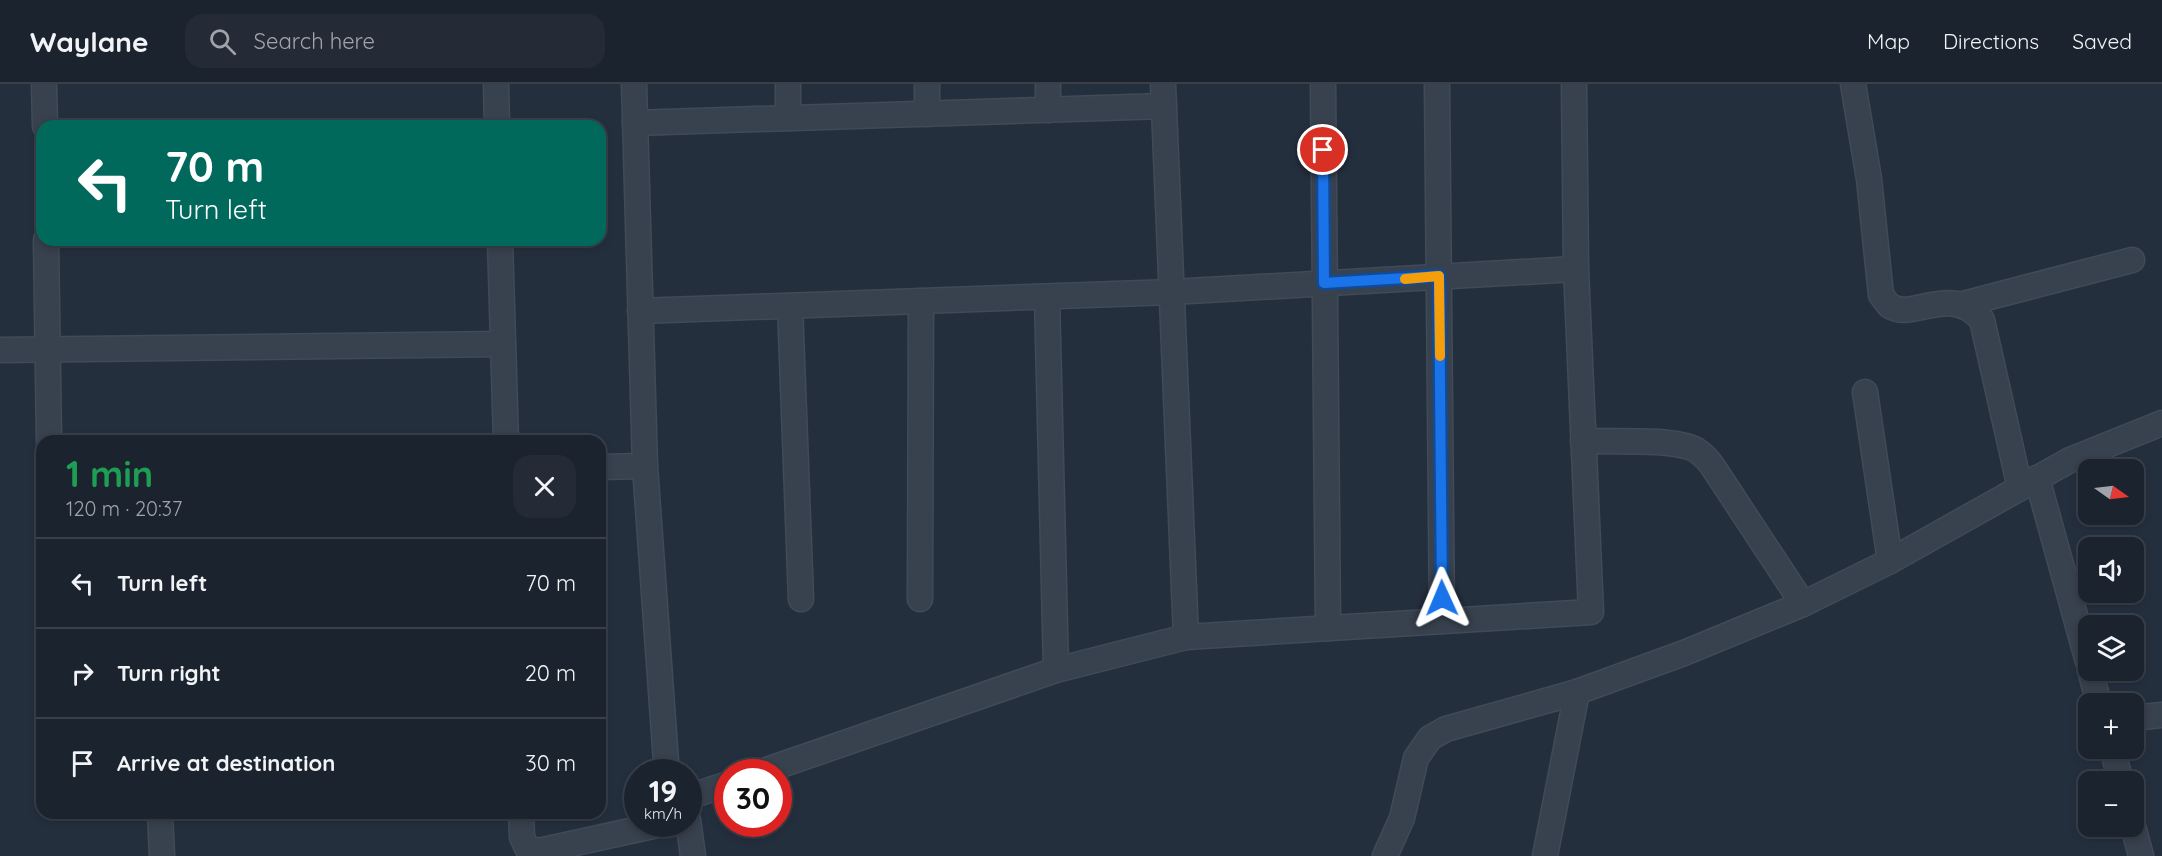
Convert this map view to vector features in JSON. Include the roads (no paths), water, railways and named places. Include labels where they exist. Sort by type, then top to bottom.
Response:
[{"type":"street","points":[[44,84],[45,120]]},
{"type":"street","points":[[496,84],[497,120]]},
{"type":"street","points":[[634,84],[645,466],[666,759]]},
{"type":"street","points":[[788,84],[788,118]]},
{"type":"street","points":[[927,84],[927,114]]},
{"type":"street","points":[[1048,84],[1048,110]]},
{"type":"street","points":[[1323,84],[1329,628]]},
{"type":"street","points":[[1437,84],[1442,621]]},
{"type":"street","points":[[792,761],[1056,670],[1186,637],[1591,612],[1575,269],[1574,84]]},
{"type":"street","points":[[1853,84],[1869,179],[1881,295],[1890,306],[1902,309],[1939,303],[1964,304],[2133,260]]},
{"type":"street","points":[[635,123],[1048,110],[1164,95],[1186,637]]},
{"type":"street","points":[[46,246],[49,435]]},
{"type":"street","points":[[500,246],[506,435]]},
{"type":"street","points":[[640,311],[1172,292],[1575,269]]},
{"type":"street","points":[[1047,297],[1056,670]]},
{"type":"street","points":[[920,599],[921,301]]},
{"type":"street","points":[[1964,304],[1982,320],[2029,483],[2078,632]]},
{"type":"street","points":[[790,306],[801,599]]},
{"type":"street","points":[[0,350],[503,344]]},
{"type":"street","points":[[1865,392],[1890,561]]},
{"type":"street","points":[[1385,856],[1402,819],[1416,758],[1430,738],[1446,729],[1576,692],[1684,653],[1803,604],[1890,561],[2070,460],[2162,423]]},
{"type":"street","points":[[1583,441],[1677,444],[1694,449],[1711,464],[1803,604]]},
{"type":"street","points":[[606,467],[645,466]]},
{"type":"street","points":[[1545,856],[1576,692]]},
{"type":"street","points":[[2144,717],[2162,715]]},
{"type":"street","points":[[160,819],[162,856]]},
{"type":"street","points":[[521,819],[522,837],[527,848],[539,851],[624,832]]},
{"type":"street","points":[[690,837],[693,856]]},
{"type":"street","points":[[2136,837],[2141,856]]}]
